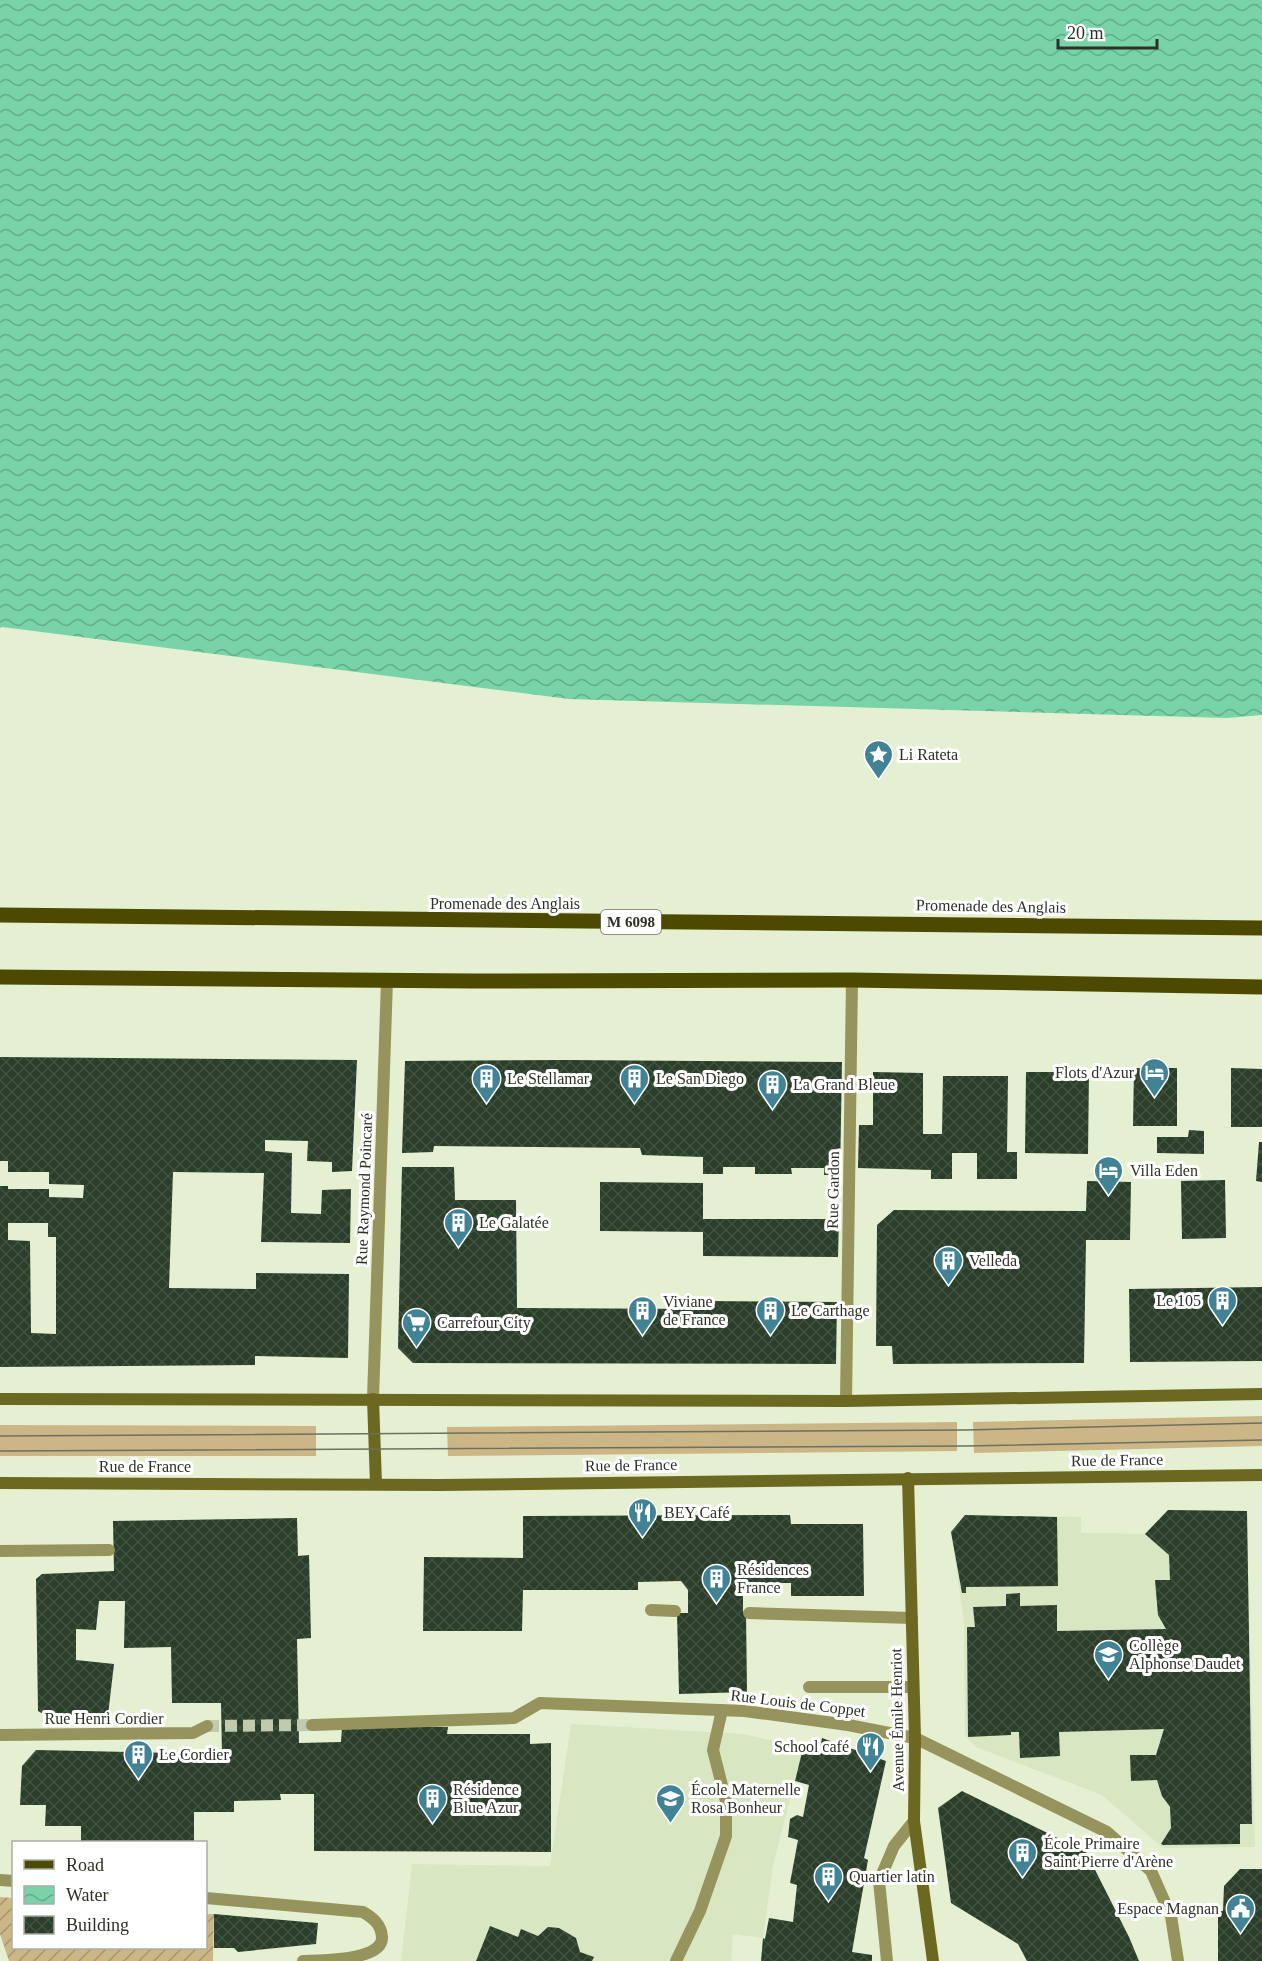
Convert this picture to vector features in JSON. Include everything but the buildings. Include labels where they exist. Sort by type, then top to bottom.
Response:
[{"type":"main road","name":"Promenade des Anglais","points":[[0,915],[1262,928]]},
{"type":"main road","points":[[0,977],[852,980],[1262,987]]},
{"type":"main road","points":[[0,1399],[846,1401],[1262,1394]]},
{"type":"main road","points":[[374,1399],[376,1484]]},
{"type":"main road","name":"Rue de France","points":[[0,1483],[376,1484],[1262,1475]]},
{"type":"main road","name":"Avenue Émile Henriot","points":[[908,1478],[915,1738],[914,1821],[933,1961]]},
{"type":"street","name":"Rue Raymond Poincaré","points":[[374,1399],[387,980]]},
{"type":"street","name":"Rue Gardon","points":[[846,1401],[852,980]]},
{"type":"street","points":[[0,1551],[109,1550]]},
{"type":"street","points":[[651,1610],[675,1611]]},
{"type":"street","points":[[749,1613],[912,1618]]},
{"type":"street","points":[[809,1687],[913,1687]]},
{"type":"street","name":"Rue Louis de Coppet","points":[[312,1725],[514,1718],[540,1703],[745,1711],[848,1725],[915,1738],[1107,1832],[1151,1871],[1171,1916],[1178,1961]]},
{"type":"street","points":[[676,1961],[700,1911],[726,1836],[726,1801],[713,1750],[722,1710]]},
{"type":"street","name":"Rue Henri Cordier","points":[[0,1735],[193,1734],[207,1726]]},
{"type":"street","points":[[887,1961],[879,1881],[894,1846],[914,1821]]},
{"type":"street","points":[[207,1898],[363,1912],[375,1920],[382,1932],[382,1942],[376,1950],[361,1958],[303,1961]]},
{"type":"shaded area","points":[[1262,1416],[1262,1446],[974,1453],[973,1422]]},
{"type":"shaded area","points":[[957,1422],[957,1451],[448,1456],[447,1427]]},
{"type":"shaded area","points":[[0,1425],[316,1426],[316,1456],[0,1456]]},
{"type":"shaded area","name":"Collège Alphonse Daudet","points":[[1168,1510],[1247,1511],[1255,1847],[1163,1848],[1102,1795],[976,1747],[965,1736],[964,1622],[951,1532],[965,1515],[1081,1517],[1081,1533],[1145,1534]]},
{"type":"shaded area","name":"École Maternelle Rosa Bonheur","points":[[571,1724],[744,1734],[803,1748],[773,1866],[763,1938],[733,1934],[731,1961],[401,1961],[412,1864],[550,1866]]},
{"type":"shaded area","points":[[0,1897],[12,1898],[12,1949],[207,1949],[207,1914],[214,1914],[213,1961],[9,1961],[0,1934]]},
{"type":"water","points":[[0,0],[1262,0],[1262,715],[1227,718],[569,699],[0,628]]},
{"type":"tunnel","points":[[207,1726],[312,1725]]},
{"type":"tram line","points":[[0,1436],[965,1430],[1262,1423]]},
{"type":"tram line","points":[[0,1451],[965,1446],[1262,1440]]},
{"type":"place","name":"Li Rateta","points":[[878,780]]},
{"type":"place","name":"Flots d'Azur","points":[[1155,1098]]},
{"type":"place","name":"Le Stellamar","points":[[486,1104]]},
{"type":"place","name":"Le San Diego","points":[[635,1104]]},
{"type":"place","name":"La Grand Bleue","points":[[772,1110]]},
{"type":"place","name":"Villa Eden","points":[[1109,1196]]},
{"type":"place","name":"Le Galatée","points":[[458,1248]]},
{"type":"place","name":"Velleda","points":[[948,1286]]},
{"type":"place","name":"Le 105","points":[[1222,1326]]},
{"type":"place","name":"Viviane de France","points":[[642,1336]]},
{"type":"place","name":"Le Carthage","points":[[770,1336]]},
{"type":"place","name":"Carrefour City","points":[[416,1348]]},
{"type":"place","name":"BEY Café","points":[[643,1538]]},
{"type":"place","name":"Résidences France","points":[[716,1604]]},
{"type":"place","name":"Collège Alphonse Daudet","points":[[1108,1680]]},
{"type":"place","name":"School café","points":[[870,1772]]},
{"type":"place","name":"Le Cordier","points":[[138,1780]]},
{"type":"place","name":"Résidence Blue Azur","points":[[432,1824]]},
{"type":"place","name":"École Maternelle Rosa Bonheur","points":[[670,1824]]},
{"type":"place","name":"École Primaire Saint Pierre d'Arène","points":[[1023,1878]]},
{"type":"place","name":"Quartier latin","points":[[828,1902]]},
{"type":"place","name":"Espace Magnan","points":[[1240,1934]]}]
